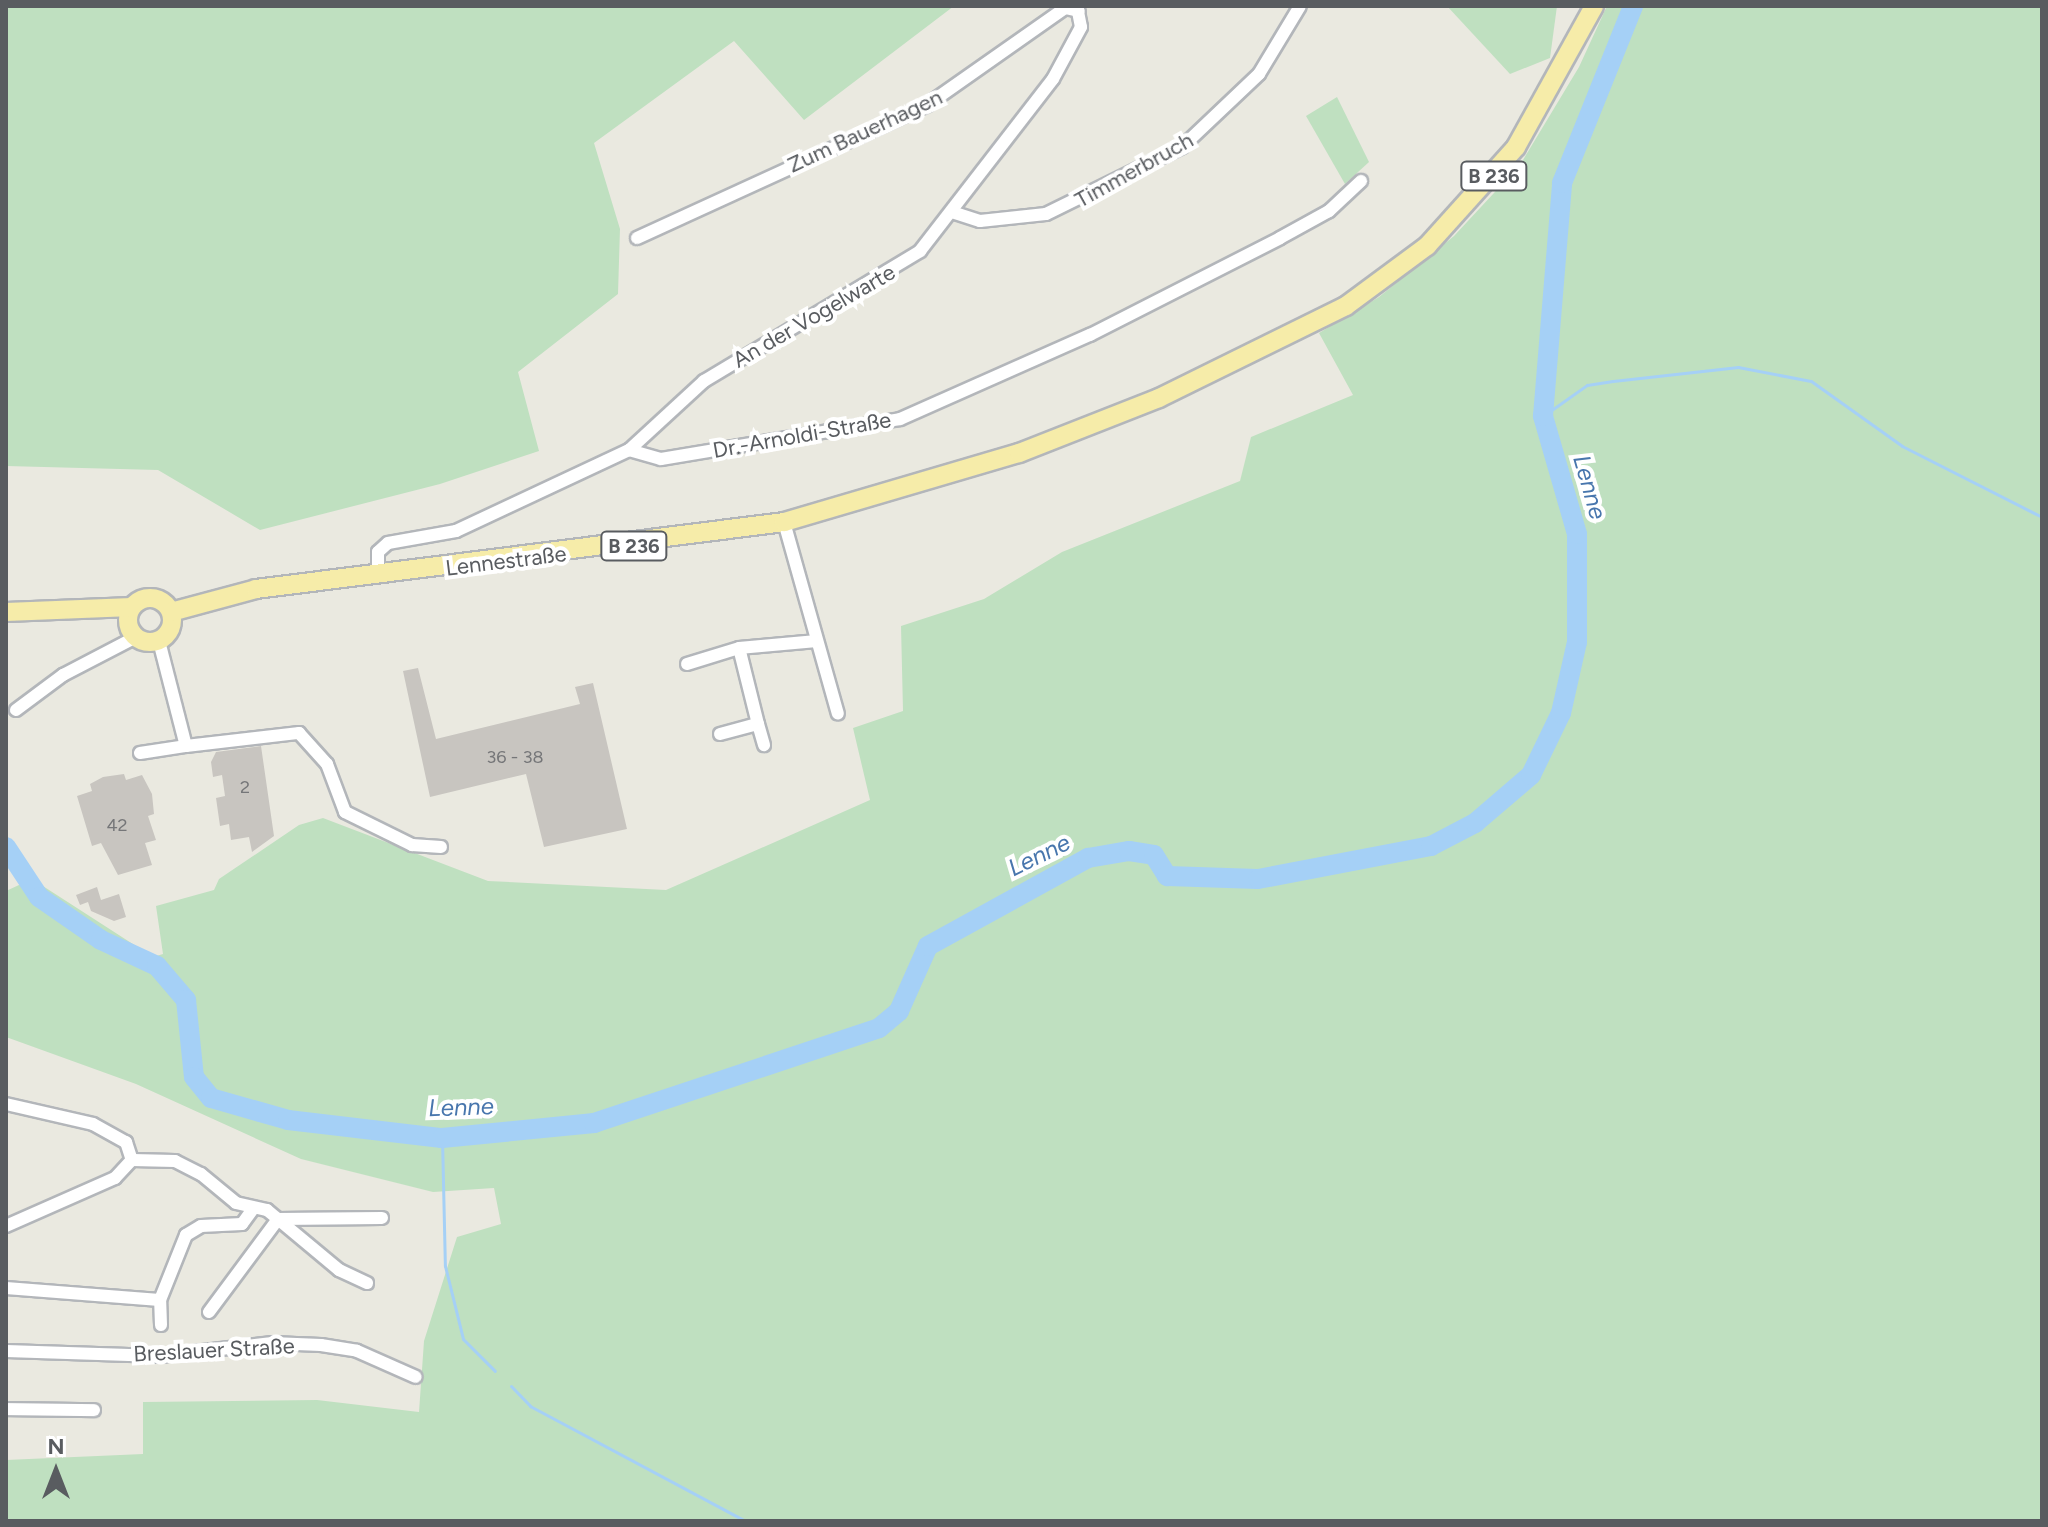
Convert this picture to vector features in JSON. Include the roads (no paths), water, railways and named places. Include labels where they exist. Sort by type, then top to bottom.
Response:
[{"type":"main road","name":"Lennestraße","points":[[171,612],[256,589],[378,576],[784,522],[887,495],[1159,398],[1270,349],[1369,291],[1427,246],[1498,171],[1555,85],[1594,6]]},
{"type":"main road","name":"B 236","points":[[6,612],[132,607],[156,598],[171,612]]},
{"type":"main road","points":[[132,607],[128,620],[136,637],[159,641],[169,632],[171,612]]},
{"type":"street","name":"Timmerbruch","points":[[955,213],[980,221],[1054,212],[1182,147],[1259,74],[1300,6]]},
{"type":"street","name":"Zum Bauerhagen","points":[[637,238],[927,105],[1065,8],[1080,8]]},
{"type":"street","name":"An der Vogelwarte","points":[[629,450],[704,381],[899,269],[955,213],[1053,79],[1081,27],[1080,8]]},
{"type":"street","name":"Dr.-Arnoldi-Straße","points":[[629,450],[661,459],[900,419],[1090,335],[1280,238],[1329,211],[1361,181]]},
{"type":"street","points":[[378,576],[378,552],[388,543],[456,531],[629,450]]},
{"type":"street","points":[[784,522],[838,714]]},
{"type":"street","points":[[16,710],[63,675],[136,637]]},
{"type":"street","points":[[159,641],[186,746]]},
{"type":"street","points":[[687,664],[739,648],[817,641]]},
{"type":"street","points":[[739,648],[764,745]]},
{"type":"street","points":[[720,734],[758,724]]},
{"type":"street","points":[[140,753],[299,733],[327,764],[345,812],[412,845],[441,847]]},
{"type":"street","points":[[6,1104],[93,1124],[126,1142],[132,1160]]},
{"type":"street","points":[[6,1226],[115,1178],[132,1160],[175,1161],[201,1174],[211,1189],[278,1219],[339,1270],[367,1283]]},
{"type":"street","points":[[161,1325],[160,1300],[186,1235],[201,1226],[242,1224],[253,1209]]},
{"type":"street","points":[[278,1219],[382,1218]]},
{"type":"street","points":[[209,1312],[278,1219]]},
{"type":"street","points":[[6,1288],[160,1300]]},
{"type":"street","name":"Breslauer Straße","points":[[6,1351],[160,1356],[272,1343],[321,1345],[357,1351],[416,1377]]},
{"type":"street","points":[[6,1409],[94,1410]]},
{"type":"waterway","name":"Lenne","points":[[6,847],[39,897],[101,940],[157,966],[186,1000],[194,1077],[211,1098],[288,1120],[442,1138],[594,1123],[879,1028],[899,1011],[928,946],[1088,858],[1129,851],[1154,855],[1167,876],[1258,879],[1431,846],[1475,823],[1531,775],[1561,713],[1577,642],[1577,534],[1543,416],[1562,183],[1633,6]]},
{"type":"waterway","points":[[1543,416],[1587,385],[1613,381],[1738,367],[1811,381],[1902,446],[2042,517]]},
{"type":"waterway","points":[[442,1138],[445,1266],[463,1339],[495,1371]]},
{"type":"waterway","points":[[511,1386],[530,1406],[745,1521]]}]
